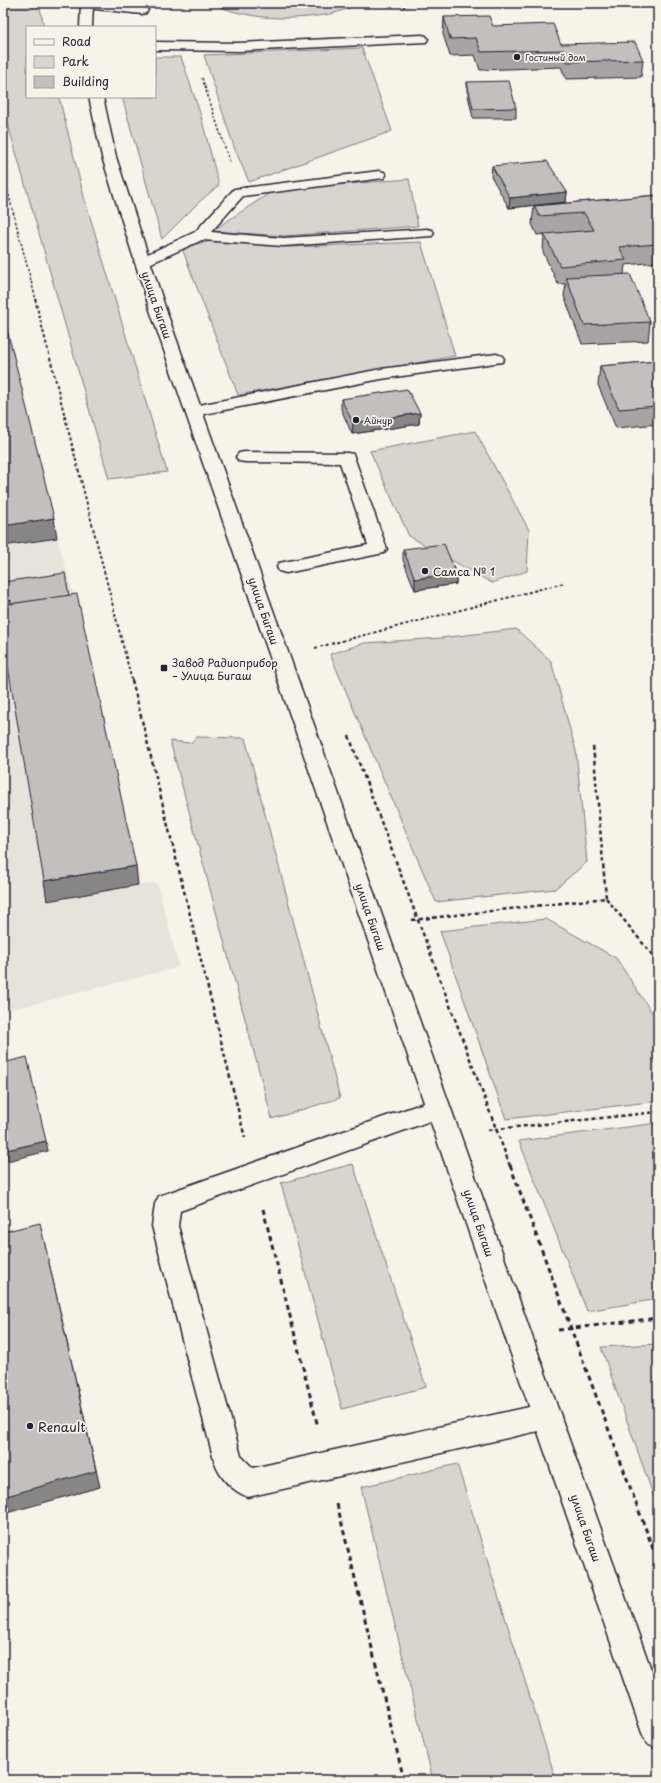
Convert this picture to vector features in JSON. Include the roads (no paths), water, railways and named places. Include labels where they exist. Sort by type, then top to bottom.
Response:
[{"type":"main road","points":[[86,26],[87,3],[142,10]]},
{"type":"main road","points":[[156,46],[239,47],[422,39]]},
{"type":"main road","name":"улица Бигаш","points":[[96,98],[109,157],[142,262],[658,1733]]},
{"type":"main road","points":[[142,262],[200,235],[239,192],[379,175]]},
{"type":"main road","points":[[200,235],[283,242],[427,234]]},
{"type":"main road","points":[[194,411],[381,374],[496,359]]},
{"type":"main road","points":[[245,457],[347,458],[378,549],[286,567]]},
{"type":"main road","points":[[438,1108],[168,1204],[164,1226],[229,1464],[248,1482],[547,1416]]},
{"type":"place","name":"Гостиный дом","points":[[517,57]]},
{"type":"place","name":"Айнур","points":[[356,420]]},
{"type":"place","name":"Самса № 1","points":[[425,571]]},
{"type":"place","name":"Завод Радиоприбор – Улица Бигаш","points":[[164,668]]},
{"type":"place","name":"Renault","points":[[30,1426]]}]
